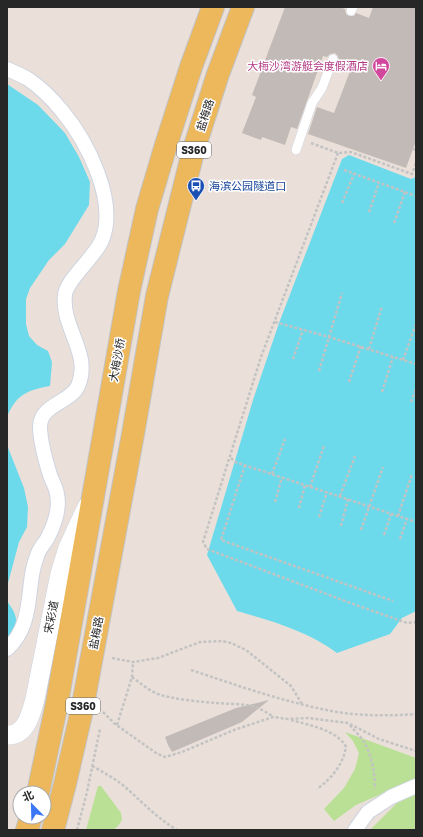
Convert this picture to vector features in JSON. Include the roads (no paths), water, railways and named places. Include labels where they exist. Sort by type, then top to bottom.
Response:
[{"type":"main road","name":"大梅沙桥","points":[[94,491],[129,291],[147,209],[191,67],[213,7]]},
{"type":"main road","name":"盐梅路","points":[[53,830],[82,710],[157,296],[193,152],[218,74],[243,7]]},
{"type":"main road","name":"S360","points":[[40,785],[57,703],[94,491]]},
{"type":"street","points":[[7,69],[28,79],[62,111],[80,137],[95,166],[103,188],[106,205],[105,230],[101,241],[94,253],[73,279],[65,293],[64,309],[82,357],[80,376],[77,387],[69,396],[51,407],[44,415],[40,424],[43,450],[57,494],[57,514],[54,525],[38,554],[31,579],[27,617],[20,633],[13,644],[7,649]]},
{"type":"street","name":"宋彩道","points":[[7,735],[12,735],[26,726],[31,715],[36,699],[60,574],[68,548],[94,491]]},
{"type":"street","points":[[355,830],[368,812],[391,797],[416,786]]},
{"type":"lane","points":[[296,150],[312,103],[322,88],[333,59]]},
{"type":"water","points":[[7,84],[38,105],[65,133],[79,157],[90,182],[89,205],[65,244],[49,260],[30,288],[26,299],[26,324],[29,336],[37,345],[48,351],[52,362],[50,386],[35,389],[23,395],[14,403],[7,417]]},
{"type":"water","points":[[349,155],[411,179],[416,177],[416,611],[402,618],[390,634],[337,653],[326,645],[302,633],[237,611],[207,555],[253,400],[279,323],[342,159]]},
{"type":"water","points":[[7,445],[24,488],[28,507],[27,527],[19,542],[7,587]]},
{"type":"water","points":[[7,601],[14,612],[16,621],[7,641]]},
{"type":"place","name":"大梅沙湾游艇会度假酒店","points":[[381,81]]},
{"type":"place","name":"海滨公园隧道口","points":[[196,201]]}]
